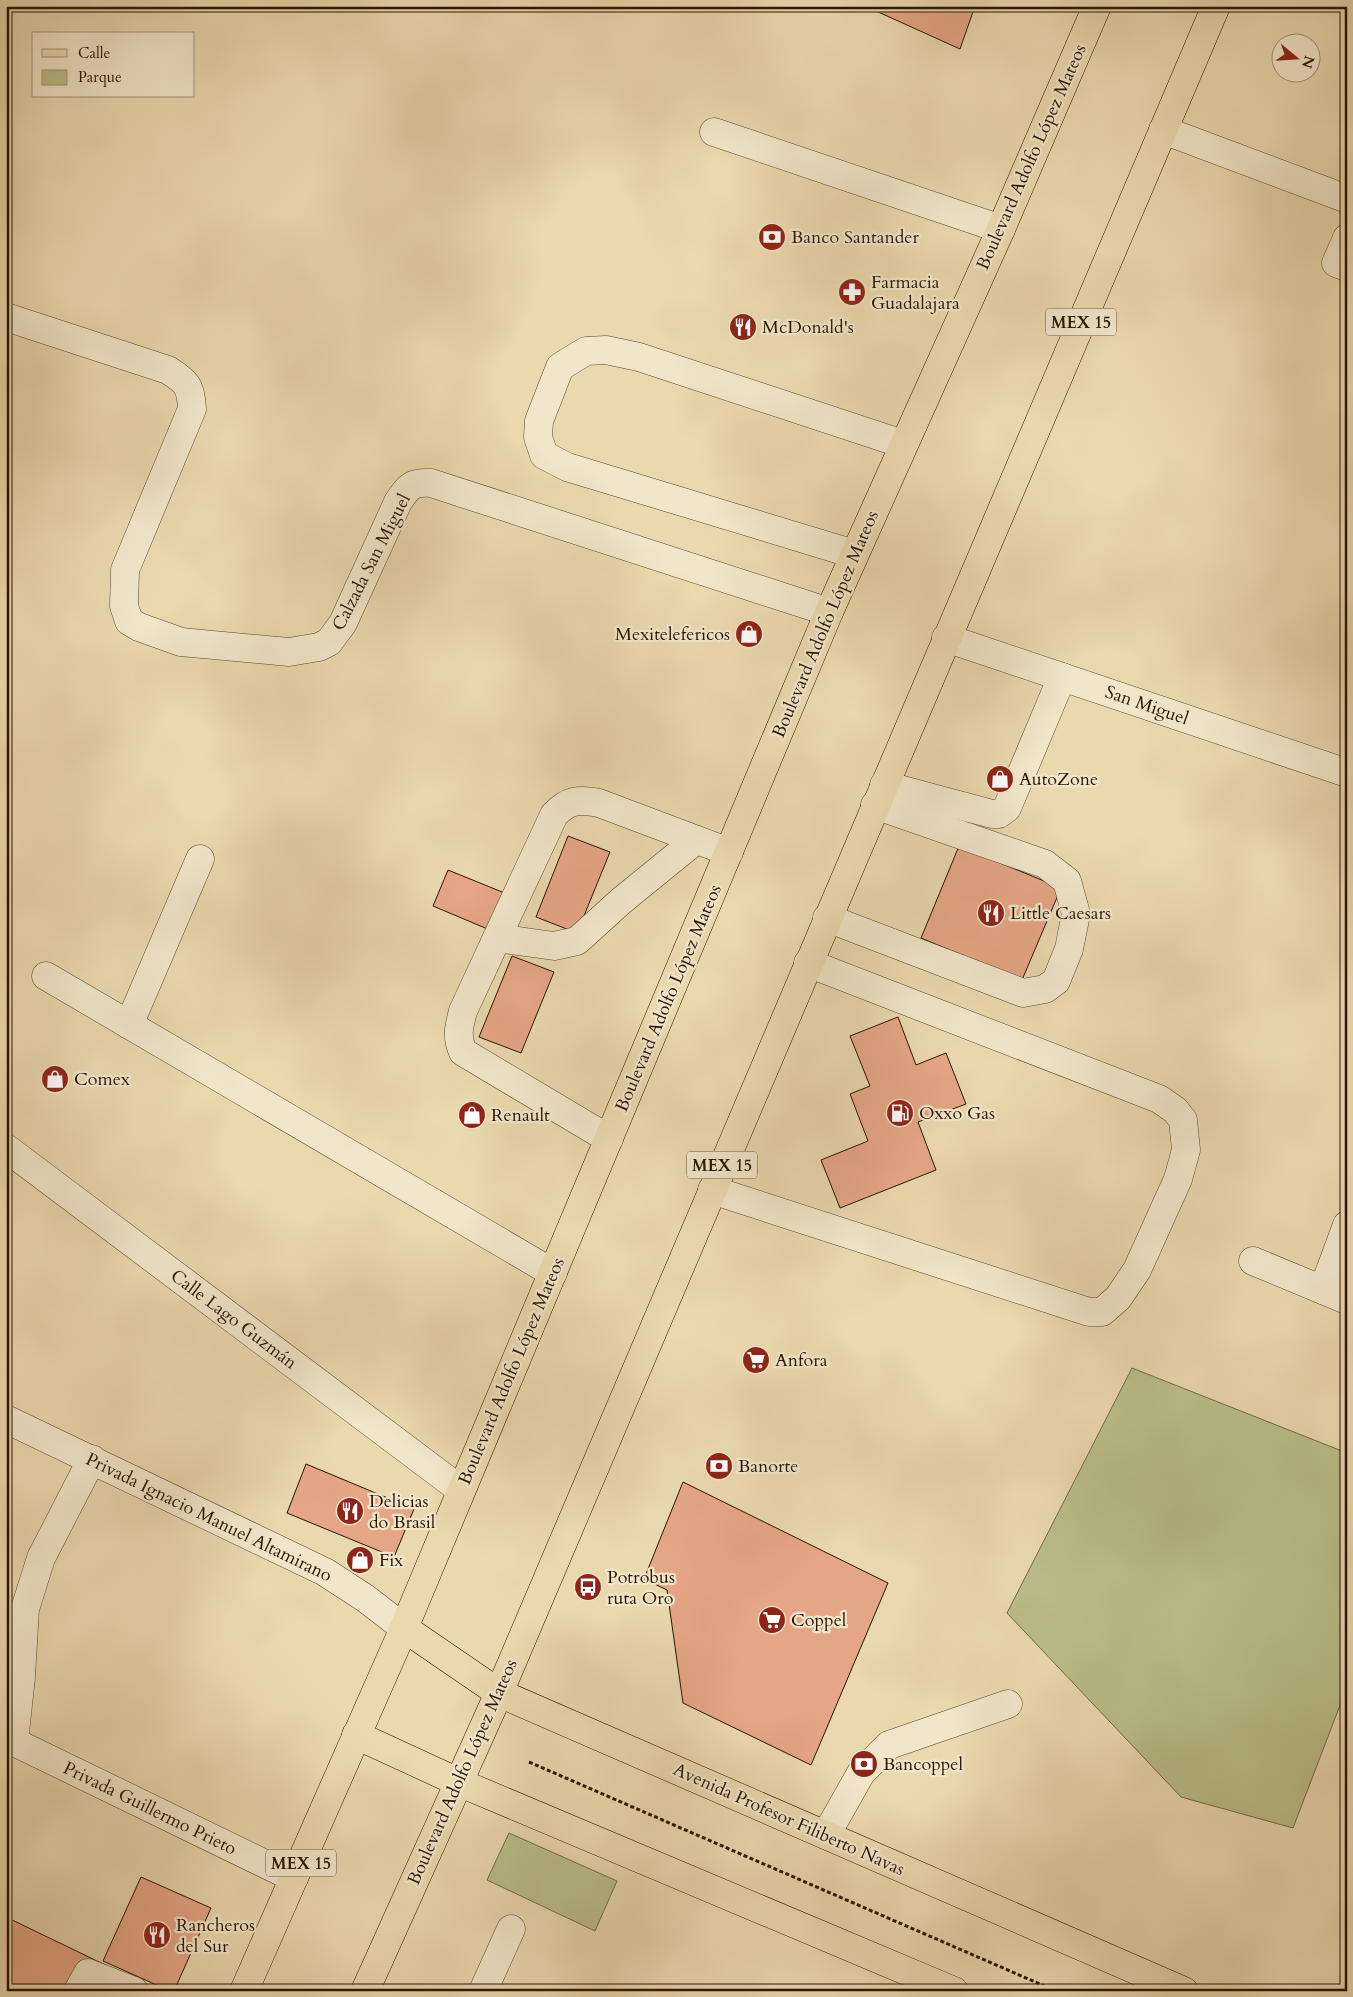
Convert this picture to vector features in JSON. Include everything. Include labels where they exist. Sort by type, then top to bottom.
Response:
[{"type":"main road","name":"Boulevard Adolfo López Mateos","points":[[244,1991],[404,1628],[829,612],[1000,229],[1096,6]]},
{"type":"main road","name":"Boulevard Adolfo López Mateos","points":[[365,1991],[499,1693],[1216,6]]},
{"type":"main road","name":"Avenida Profesor Filiberto Navas","points":[[404,1628],[499,1693],[1184,1991]]},
{"type":"main road","points":[[356,1735],[458,1782],[954,1991]]},
{"type":"street","points":[[1163,130],[1347,199]]},
{"type":"street","points":[[714,132],[1000,229]]},
{"type":"street","points":[[1347,238],[1336,263],[1347,267]]},
{"type":"street","name":"Calzada San Miguel","points":[[6,317],[168,370],[182,378],[191,391],[192,409],[125,570],[124,606],[129,621],[139,628],[181,642],[289,652],[324,645],[329,642],[343,623],[398,502],[408,488],[416,483],[432,483],[829,612]]},
{"type":"street","points":[[854,554],[567,467],[544,455],[538,437],[539,421],[560,367],[586,351],[606,350],[638,357],[903,444]]},
{"type":"street","name":"San Miguel","points":[[946,638],[1347,773]]},
{"type":"street","points":[[880,795],[999,814],[1007,808],[1062,677]]},
{"type":"street","points":[[827,918],[1023,993],[1045,989],[1056,981],[1069,949],[1076,914],[1067,881],[1045,864],[880,795]]},
{"type":"street","points":[[609,1139],[463,1052],[459,1042],[459,1028],[464,1011],[554,815],[570,802],[588,801],[599,803],[729,852]]},
{"type":"street","points":[[497,938],[554,946],[577,941],[621,901],[696,840]]},
{"type":"street","points":[[129,1025],[200,859]]},
{"type":"street","points":[[712,1190],[1089,1312],[1102,1312],[1118,1298],[1136,1270],[1178,1179],[1186,1150],[1183,1120],[1175,1110],[1159,1099],[808,963]]},
{"type":"street","points":[[46,976],[553,1273]]},
{"type":"street","name":"Calle Lago Guzmán","points":[[6,1148],[461,1490]]},
{"type":"street","points":[[1253,1261],[1335,1295],[1347,1225]]},
{"type":"street","name":"Privada Ignacio Manuel Altamirano","points":[[6,1419],[325,1572],[365,1598],[404,1628]]},
{"type":"street","points":[[10,1740],[21,1677],[25,1609],[41,1558],[92,1459]]},
{"type":"street","points":[[826,1835],[860,1774],[889,1745],[1008,1704]]},
{"type":"street","name":"Privada Guillermo Prieto","points":[[10,1740],[294,1878]]},
{"type":"street","points":[[482,1991],[511,1929]]},
{"type":"street","points":[[78,1991],[88,1973],[134,1991]]},
{"type":"path","points":[[529,1762],[1056,1991]]},
{"type":"green space","points":[[1132,1368],[1347,1453],[1347,1687],[1293,1828],[1181,1797],[1007,1613]]},
{"type":"green space","points":[[509,1833],[617,1881],[595,1931],[487,1880]]},
{"type":"building","points":[[865,6],[975,6],[960,49]]},
{"type":"building","points":[[568,836],[610,852],[577,933],[536,917]]},
{"type":"building","name":"Little Caesars","points":[[959,846],[1061,888],[1022,980],[921,938]]},
{"type":"building","points":[[448,870],[512,896],[497,933],[433,906]]},
{"type":"building","points":[[512,956],[554,972],[521,1053],[479,1037]]},
{"type":"building","name":"Oxxo Gas","points":[[898,1017],[916,1065],[946,1053],[966,1104],[918,1122],[936,1170],[840,1208],[821,1160],[868,1141],[850,1094],[870,1086],[850,1036]]},
{"type":"building","name":"Delicias do Brasil","points":[[306,1464],[414,1509],[394,1557],[287,1513]]},
{"type":"building","name":"Coppel","points":[[683,1482],[888,1583],[811,1765],[683,1703],[667,1590],[644,1579]]},
{"type":"building","name":"Rancheros del Sur","points":[[141,1877],[211,1908],[174,1991],[170,1991],[103,1961]]},
{"type":"building","points":[[6,1917],[159,1991],[6,1991]]},
{"type":"place","name":"Banco Santander","points":[[772,237]]},
{"type":"place","name":"Farmacia Guadalajara","points":[[852,292]]},
{"type":"place","name":"McDonald's","points":[[743,327]]},
{"type":"place","name":"Mexitelefericos","points":[[749,634]]},
{"type":"place","name":"AutoZone","points":[[1000,779]]},
{"type":"place","name":"Little Caesars","points":[[991,913]]},
{"type":"place","name":"Comex","points":[[55,1079]]},
{"type":"place","name":"Oxxo Gas","points":[[900,1113]]},
{"type":"place","name":"Renault","points":[[472,1115]]},
{"type":"place","name":"Anfora","points":[[756,1360]]},
{"type":"place","name":"Banorte","points":[[719,1466]]},
{"type":"place","name":"Delicias do Brasil","points":[[350,1511]]},
{"type":"place","name":"Fix","points":[[360,1560]]},
{"type":"place","name":"Potrobus ruta Oro","points":[[588,1587]]},
{"type":"place","name":"Coppel","points":[[772,1620]]},
{"type":"place","name":"Bancoppel","points":[[864,1764]]},
{"type":"place","name":"Rancheros del Sur","points":[[157,1935]]}]
